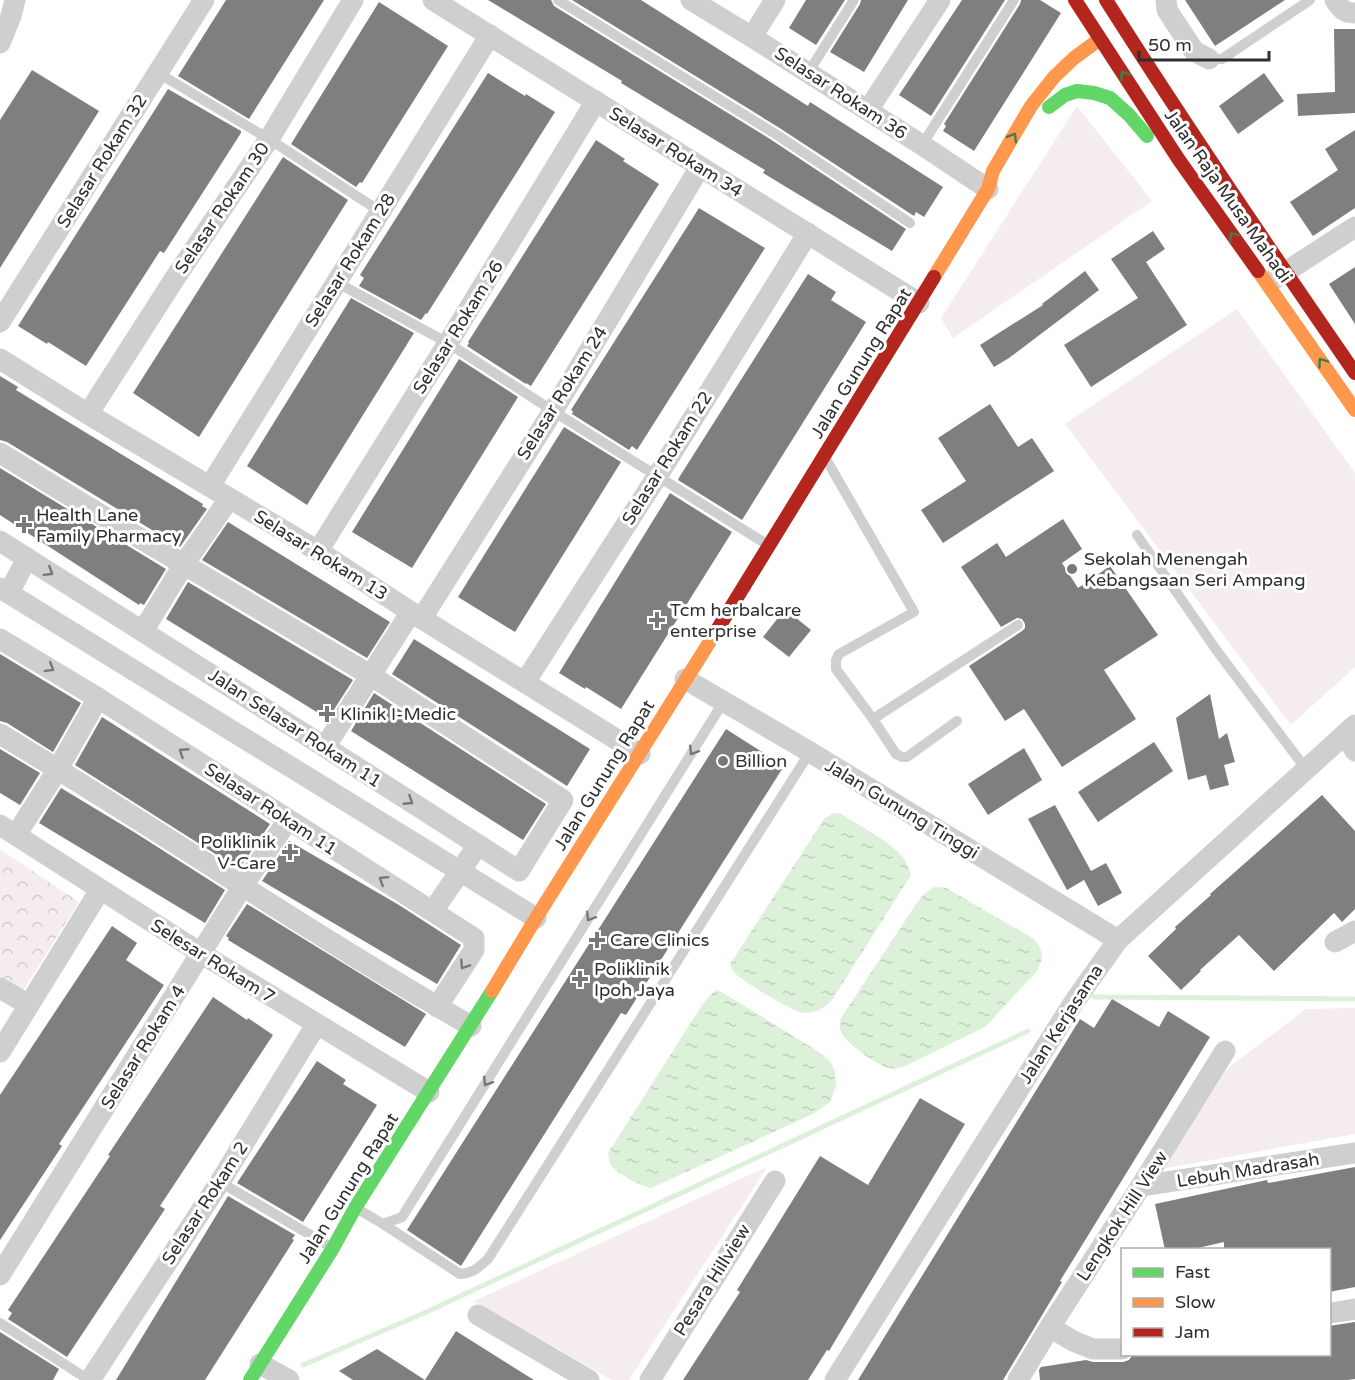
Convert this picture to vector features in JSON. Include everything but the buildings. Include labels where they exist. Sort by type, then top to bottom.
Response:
[{"type":"street","points":[[0,43],[15,0]]},
{"type":"street","name":"Selasar Rokam 32","points":[[0,322],[204,0]]},
{"type":"street","name":"Selasar Rokam 30","points":[[88,414],[175,278],[269,139],[353,0]]},
{"type":"street","name":"Selasar Rokam 34","points":[[433,0],[919,303]]},
{"type":"street","name":"Selasar Rokam 36","points":[[692,0],[922,145],[997,184]]},
{"type":"street","points":[[752,37],[775,0]]},
{"type":"street","points":[[868,110],[940,0]]},
{"type":"street","name":"Jalan Raja Musa Mahadi","points":[[1075,0],[1179,160],[1355,373]]},
{"type":"street","points":[[1100,0],[1107,49],[1141,55]]},
{"type":"street","name":"Jalan Raja Musa Mahadi","points":[[1106,0],[1173,105],[1355,410]]},
{"type":"street","points":[[1166,0],[1167,10],[1194,51],[1209,59]]},
{"type":"street","points":[[1335,0],[1347,13],[1355,13]]},
{"type":"street","name":"Selasar Rokam 28","points":[[210,486],[490,35]]},
{"type":"street","name":"Jalan Gunung Rapat","points":[[255,1372],[919,303],[997,184],[993,171],[1031,106],[1054,77],[1074,58],[1107,49]]},
{"type":"street","points":[[1079,76],[1064,88],[1046,112],[1065,95],[1077,91],[1110,98],[1130,115],[1164,156],[1179,160]]},
{"type":"street","name":"Selasar Rokam 26","points":[[318,551],[448,344],[596,101]]},
{"type":"street","name":"Selasar Rokam 24","points":[[325,747],[370,675],[416,615],[553,411],[700,167]]},
{"type":"street","points":[[1276,278],[1355,227]]},
{"type":"street","name":"Selasar Rokam 22","points":[[525,682],[658,475],[808,233]]},
{"type":"street","name":"Selasar Rokam 13","points":[[0,359],[318,551],[416,615],[640,754]]},
{"type":"street","points":[[0,453],[116,525],[370,675]]},
{"type":"street","points":[[143,632],[184,564],[229,499]]},
{"type":"street","name":"Jalan Selasar Rokam 11","points":[[0,541],[519,871],[563,800],[370,675]]},
{"type":"street","points":[[27,558],[4,591],[536,918]]},
{"type":"street","name":"Selasar Rokam 11","points":[[0,639],[98,698],[474,938],[474,950],[437,1007]]},
{"type":"street","name":"Jalan Gunung Tinggi","points":[[685,679],[810,752],[1118,940]]},
{"type":"street","points":[[8,830],[58,769],[98,698]]},
{"type":"street","points":[[0,734],[243,887],[471,1026]]},
{"type":"street","name":"Jalan Kerjasama","points":[[835,1380],[1074,1002],[1118,940],[1306,769],[1352,736]]},
{"type":"street","name":"Selasar Rokam 4","points":[[0,1275],[243,887],[288,820]]},
{"type":"street","name":"Selesar Rokam 7","points":[[8,830],[316,1025],[429,1092]]},
{"type":"street","points":[[433,910],[478,845]]},
{"type":"street","points":[[0,1052],[100,890]]},
{"type":"street","points":[[1335,942],[1355,931]]},
{"type":"street","points":[[0,988],[29,1005]]},
{"type":"street","name":"Selasar Rokam 2","points":[[90,1380],[220,1182],[316,1025]]},
{"type":"street","name":"Lengkok Hill View","points":[[1018,1380],[1225,1051]]},
{"type":"street","name":"Lebuh Madrasah","points":[[1141,1186],[1355,1153]]},
{"type":"street","name":"Pesara Hillview","points":[[650,1380],[775,1181]]},
{"type":"street","points":[[1331,1313],[1355,1309]]},
{"type":"street","points":[[478,1315],[589,1380]]},
{"type":"street","points":[[1050,1327],[1072,1341],[1093,1349],[1121,1349]]},
{"type":"street","points":[[255,1372],[289,1380]]},
{"type":"lane","points":[[558,0],[774,134],[910,223]]},
{"type":"lane","points":[[808,72],[854,0]]},
{"type":"lane","points":[[922,145],[1014,0]]},
{"type":"lane","points":[[1209,59],[1222,59],[1310,0]]},
{"type":"lane","points":[[158,73],[269,139],[381,212]]},
{"type":"lane","points":[[336,282],[448,344],[770,546]]},
{"type":"lane","points":[[825,456],[914,612],[839,654],[836,669],[896,754],[902,757],[908,757],[957,721]]},
{"type":"lane","points":[[1137,535],[1217,651],[1306,769]]},
{"type":"lane","points":[[873,719],[1018,625]]},
{"type":"lane","points":[[383,1224],[402,1217],[724,702]]},
{"type":"lane","points":[[355,1208],[459,1274],[469,1273],[488,1259],[810,752]]},
{"type":"lane","points":[[220,1182],[333,1248]]},
{"type":"lane","points":[[0,1323],[90,1380]]},
{"type":"green space","points":[[1077,106],[1152,201],[953,338],[941,318]]},
{"type":"green space","points":[[1237,309],[1355,473],[1355,667],[1291,725],[1065,424]]},
{"type":"green space","points":[[0,849],[79,902],[22,992],[0,978]]},
{"type":"green space","points":[[1355,1008],[1355,1134],[1161,1169],[1228,1068],[1306,1009]]},
{"type":"green space","points":[[767,1167],[629,1380],[612,1380],[474,1301]]},
{"type":"water","points":[[833,813],[841,814],[894,849],[904,859],[911,875],[832,1000],[819,1010],[803,1013],[778,1002],[746,982],[734,972],[730,964],[824,819]]},
{"type":"water","points":[[934,887],[946,888],[1034,939],[1041,951],[1041,962],[1037,971],[985,1027],[903,1067],[888,1068],[856,1049],[844,1037],[840,1027],[841,1018],[916,904],[925,893]]},
{"type":"water","points":[[717,990],[819,1052],[830,1061],[835,1071],[836,1087],[830,1102],[813,1114],[651,1188],[646,1187],[612,1167],[608,1153],[702,1005]]},
{"type":"waterway","points":[[1094,997],[1355,999]]},
{"type":"waterway","points":[[303,1365],[422,1314],[1028,1031]]},
{"type":"traffic: fast","points":[[1049,107],[1065,95],[1077,91],[1094,93],[1110,98],[1147,136]]},
{"type":"traffic: fast","points":[[250,1380],[492,991]]},
{"type":"traffic: slow","points":[[934,277],[988,189],[993,171],[1031,106],[1054,77],[1074,58],[1100,39]]},
{"type":"traffic: slow","points":[[1258,271],[1355,410]]},
{"type":"traffic: slow","points":[[492,991],[717,630]]},
{"type":"traffic: jam","points":[[1075,0],[1179,160],[1258,271]]},
{"type":"traffic: jam","points":[[1106,0],[1229,188],[1355,373]]},
{"type":"traffic: jam","points":[[717,630],[934,277]]},
{"type":"place","name":"Health Lane Family Pharmacy","points":[[24,525]]},
{"type":"place","name":"Sekolah Menengah Kebangsaan Seri Ampang","points":[[1072,569]]},
{"type":"place","name":"Tcm herbalcare enterprise","points":[[657,620]]},
{"type":"place","name":"Klinik I-Medic","points":[[327,714]]},
{"type":"place","name":"Billion","points":[[723,761]]},
{"type":"place","name":"Poliklinik V-Care","points":[[290,852]]},
{"type":"place","name":"Care Clinics","points":[[597,940]]},
{"type":"place","name":"Poliklinik Ipoh Jaya","points":[[580,979]]}]
